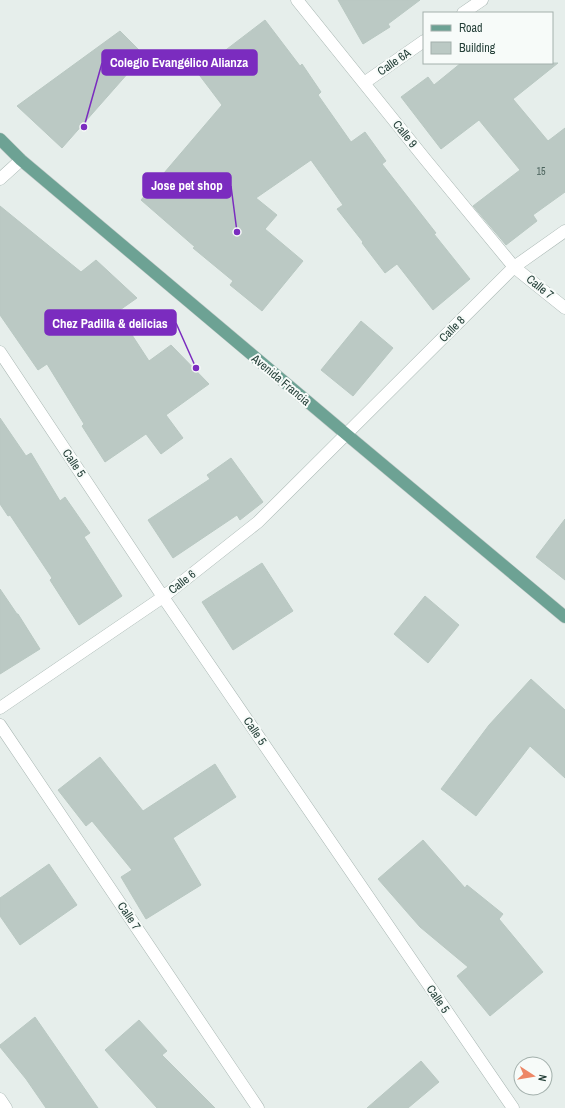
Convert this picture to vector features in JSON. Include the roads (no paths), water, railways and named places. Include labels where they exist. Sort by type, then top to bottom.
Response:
[{"type":"main road","name":"Avenida Francia","points":[[0,139],[21,160],[565,617]]},
{"type":"street","name":"Calle 9","points":[[297,0],[514,267]]},
{"type":"street","points":[[464,12],[482,0]]},
{"type":"street","name":"Calle 6A","points":[[364,83],[423,42]]},
{"type":"street","points":[[0,179],[21,160]]},
{"type":"street","name":"Calle 8","points":[[346,434],[514,267],[565,231]]},
{"type":"street","name":"Calle 7","points":[[514,267],[565,308]]},
{"type":"street","name":"Calle 5","points":[[0,352],[164,597],[513,1108]]},
{"type":"street","name":"Calle 6","points":[[0,708],[164,597],[258,522],[346,434]]},
{"type":"street","name":"Calle 7","points":[[0,725],[258,1108]]},
{"type":"street","points":[[0,1099],[6,1108]]},
{"type":"place","name":"Colegio Evangélico Alianza","points":[[84,127]]},
{"type":"place","name":"Jose pet shop","points":[[237,232]]},
{"type":"place","name":"Chez Padilla & delicias","points":[[196,368]]}]
